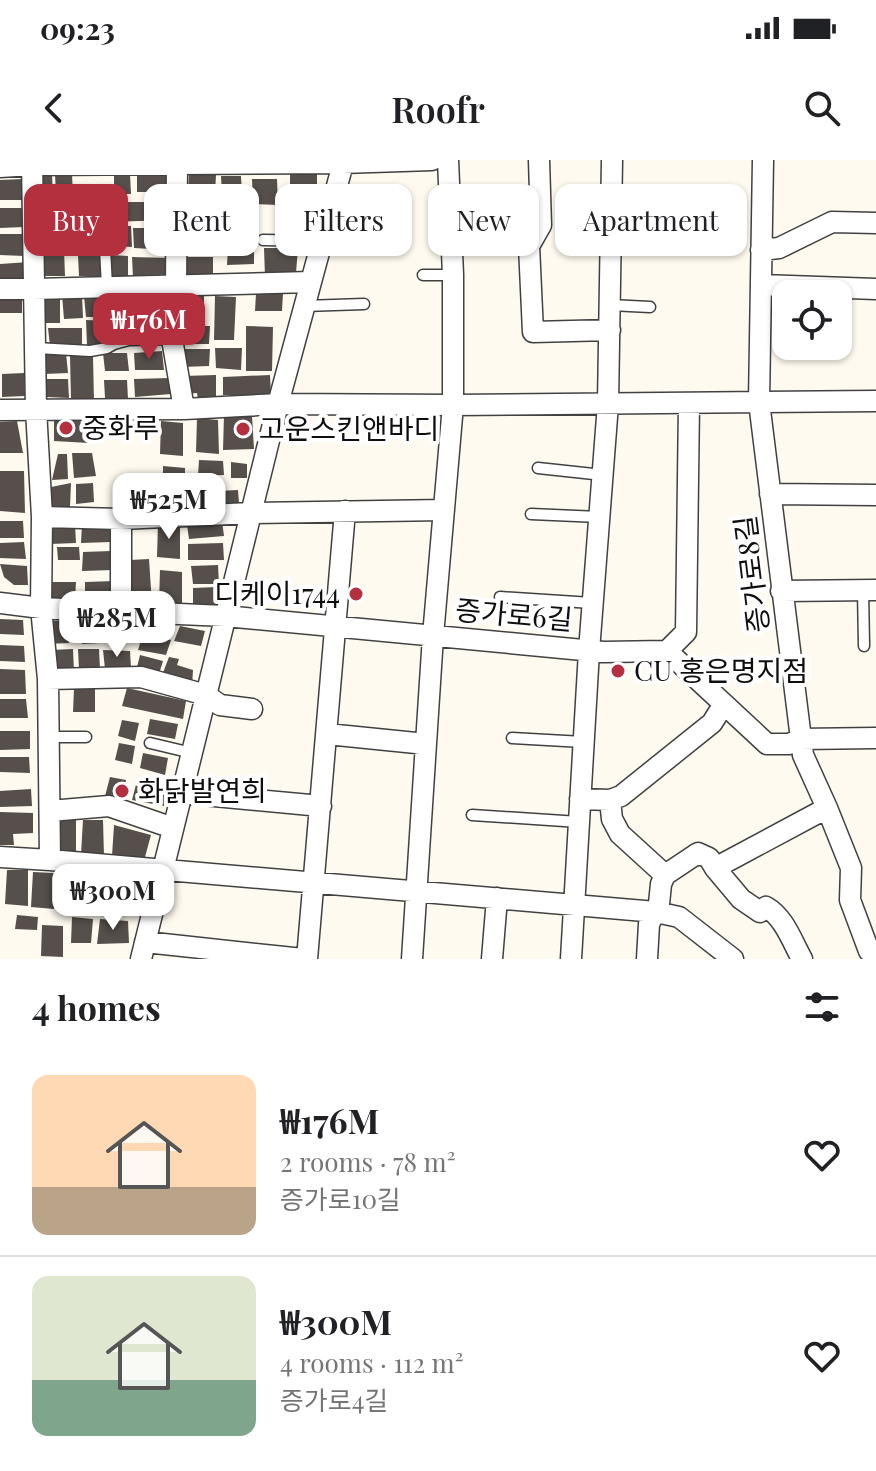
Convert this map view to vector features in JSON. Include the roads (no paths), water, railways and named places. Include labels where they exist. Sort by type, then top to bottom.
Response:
[{"type":"street","points":[[0,167],[32,163],[177,165],[432,160]]},
{"type":"street","points":[[433,636],[453,405],[453,275],[448,160]]},
{"type":"street","points":[[539,160],[541,225],[529,246],[533,332],[610,330]]},
{"type":"street","points":[[612,160],[612,184]]},
{"type":"street","name":"증가로8길","points":[[763,160],[759,402],[800,739]]},
{"type":"street","points":[[337,184],[343,161]]},
{"type":"street","points":[[32,163],[36,409],[42,517],[41,608],[48,679],[50,860]]},
{"type":"street","points":[[177,165],[176,285],[172,339],[184,409]]},
{"type":"street","points":[[761,250],[779,248],[832,222],[876,223]]},
{"type":"street","points":[[318,256],[278,404],[143,951],[305,959],[345,511]]},
{"type":"street","points":[[589,651],[608,404],[611,256]]},
{"type":"street","points":[[0,289],[311,282]]},
{"type":"street","points":[[761,285],[876,289]]},
{"type":"street","points":[[0,410],[184,409],[278,404],[876,401]]},
{"type":"street","name":"증가로8길","points":[[667,651],[686,632],[689,403]]},
{"type":"street","points":[[770,494],[876,495]]},
{"type":"street","points":[[42,517],[121,519],[444,510]]},
{"type":"street","points":[[121,519],[121,612]]},
{"type":"street","points":[[781,591],[870,590]]},
{"type":"street","name":"증가로6길","points":[[0,603],[41,608],[225,616],[589,651],[667,651]]},
{"type":"street","name":"증가로6길","points":[[412,959],[433,636]]},
{"type":"street","name":"증가로6길","points":[[571,959],[589,651]]},
{"type":"street","points":[[667,651],[767,744],[789,744],[800,739],[876,738]]},
{"type":"street","points":[[48,679],[141,677],[206,695],[220,705],[252,709]]},
{"type":"street","points":[[580,799],[610,800],[621,796],[712,723],[724,704]]},
{"type":"street","points":[[327,734],[426,744]]},
{"type":"street","points":[[800,739],[803,755],[851,868],[850,900],[869,951],[876,950]]},
{"type":"street","points":[[182,793],[321,806]]},
{"type":"street","points":[[610,800],[612,819],[620,834],[665,875]]},
{"type":"street","points":[[50,811],[109,806],[173,828]]},
{"type":"street","points":[[715,868],[827,808]]},
{"type":"street","points":[[647,959],[649,924],[656,912],[665,875],[698,853],[709,858],[741,899],[760,912],[766,907],[781,920],[802,959]]},
{"type":"street","points":[[0,857],[656,912],[679,917],[730,958]]},
{"type":"street","points":[[492,959],[497,898]]},
{"type":"lane","points":[[263,240],[275,240]]},
{"type":"lane","points":[[105,256],[107,287]]},
{"type":"lane","points":[[423,275],[453,275]]},
{"type":"lane","points":[[304,306],[364,304]]},
{"type":"lane","points":[[610,305],[650,307]]},
{"type":"lane","points":[[36,348],[90,351],[129,340],[172,339]]},
{"type":"lane","points":[[538,468],[603,475]]},
{"type":"lane","points":[[531,514],[599,517]]},
{"type":"lane","points":[[864,646],[870,590]]},
{"type":"lane","points":[[500,597],[592,603]]},
{"type":"lane","points":[[49,737],[86,737]]},
{"type":"lane","points":[[512,738],[583,742]]},
{"type":"lane","points":[[150,743],[192,753]]},
{"type":"lane","points":[[472,815],[579,822]]},
{"type":"place","name":"중화루","points":[[66,428]]},
{"type":"place","name":"고운스킨앤바디","points":[[243,429]]},
{"type":"place","name":"디케이1744","points":[[356,594]]},
{"type":"place","name":"CU 홍은명지점","points":[[618,671]]},
{"type":"place","name":"화닭발연희","points":[[122,791]]}]
